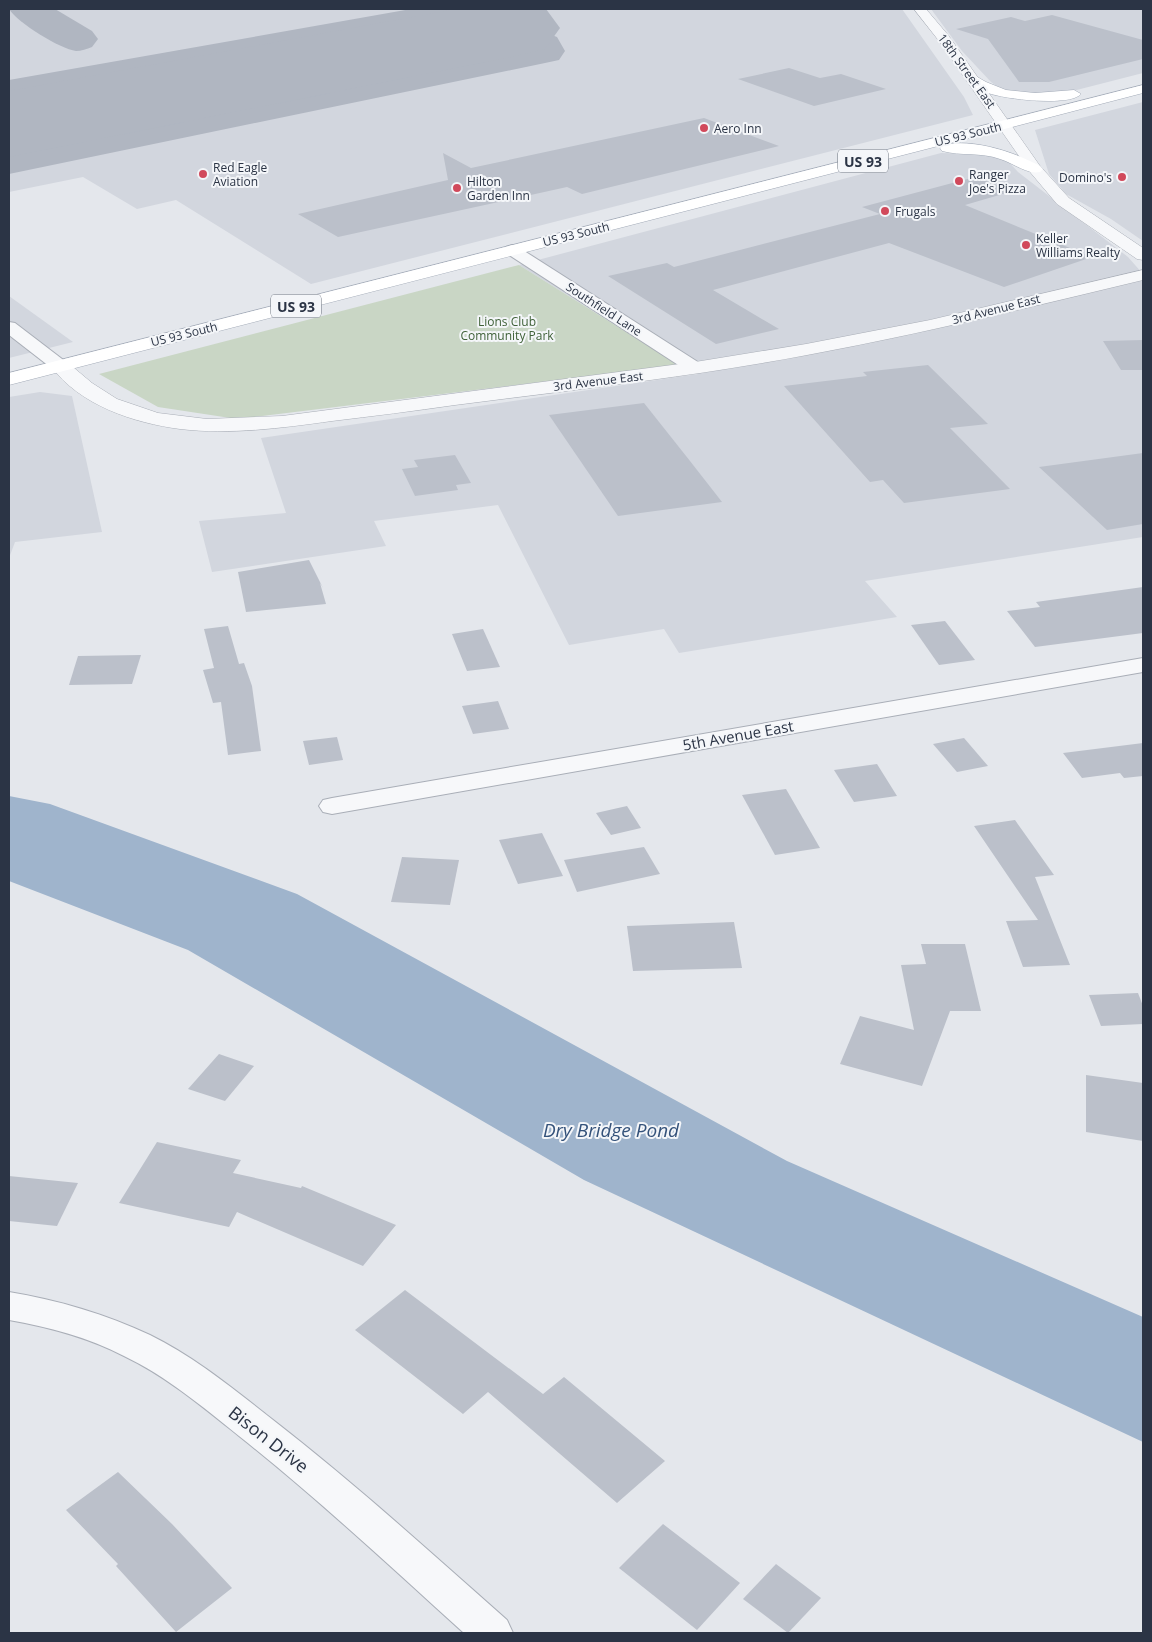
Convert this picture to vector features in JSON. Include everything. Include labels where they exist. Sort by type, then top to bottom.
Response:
[{"type":"main road","points":[[972,78],[979,85],[987,89],[1044,97],[1077,94],[1143,78]]},
{"type":"main road","name":"US 93 South","points":[[9,379],[1143,89]]},
{"type":"main road","points":[[898,152],[945,148],[986,150],[1020,159],[1035,169]]},
{"type":"street","name":"18th Street East","points":[[920,9],[944,38],[1035,169],[1063,201],[1143,255]]},
{"type":"street","name":"Southfield Lane","points":[[512,250],[695,368]]},
{"type":"street","name":"3rd Avenue East","points":[[60,366],[90,391],[119,407],[143,416],[212,426],[282,422],[695,368],[806,350],[905,331],[1143,275]]},
{"type":"street","points":[[9,327],[60,366]]},
{"type":"street","name":"5th Avenue East","points":[[332,806],[1143,665]]},
{"type":"street","name":"Bison Drive","points":[[9,1306],[31,1309],[86,1324],[139,1347],[189,1378],[294,1457],[493,1633]]},
{"type":"shaded area","points":[[9,9],[902,9],[964,97],[973,115],[311,284],[176,200],[137,209],[83,177],[9,192]]},
{"type":"shaded area","points":[[931,9],[1143,9],[1143,73],[1061,94],[1045,95],[1008,91],[999,88],[991,82],[962,51]]},
{"type":"shaded area","points":[[1143,102],[1143,241],[1111,219],[1066,194],[1049,174],[1035,130]]},
{"type":"shaded area","points":[[941,153],[978,154],[1007,160],[1018,172],[1128,257],[1143,274],[1143,537],[865,581],[897,617],[679,653],[664,629],[569,645],[498,505],[374,521],[386,546],[212,572],[199,521],[286,513],[261,438],[698,374],[679,365],[519,265]]},
{"type":"shaded area","points":[[9,296],[73,342],[9,358]]},
{"type":"shaded area","points":[[40,392],[72,396],[102,532],[15,542],[9,558],[9,397]]},
{"type":"green space","name":"Lions Club Community Park","points":[[519,265],[679,365],[237,419],[158,407],[99,374]]},
{"type":"water","name":"Dry Bridge Pond","points":[[9,796],[50,804],[297,894],[787,1161],[1143,1317],[1143,1442],[584,1180],[188,950],[9,881]]},
{"type":"building","points":[[1052,15],[1143,40],[1143,59],[1049,82],[1019,82],[988,39],[956,29],[1011,17],[1025,21]]},
{"type":"building","points":[[789,68],[820,78],[841,74],[886,89],[814,106],[738,79]]},
{"type":"building","name":"Hilton Garden Inn","points":[[704,118],[779,146],[582,194],[567,187],[338,237],[298,214],[448,180],[443,153],[471,168]]},
{"type":"building","points":[[975,177],[1013,191],[965,205],[1092,257],[1004,287],[889,243],[713,290],[779,329],[716,344],[608,276],[667,263],[674,267],[880,214],[862,207]]},
{"type":"building","points":[[1143,340],[1143,370],[1121,370],[1103,341]]},
{"type":"building","points":[[928,365],[988,424],[950,428],[1010,489],[904,503],[883,480],[870,482],[784,386],[867,376],[863,372]]},
{"type":"building","points":[[644,403],[722,502],[618,516],[549,415]]},
{"type":"building","points":[[1143,453],[1143,524],[1107,530],[1039,467]]},
{"type":"building","points":[[455,455],[471,483],[456,485],[458,490],[415,496],[402,469],[418,467],[414,460]]},
{"type":"building","points":[[309,560],[323,588],[320,583],[326,604],[246,612],[238,572]]},
{"type":"building","points":[[1143,587],[1143,633],[1035,647],[1007,611],[1040,607],[1036,602]]},
{"type":"building","points":[[945,621],[975,660],[939,665],[911,625]]},
{"type":"building","points":[[228,626],[239,664],[244,663],[252,686],[261,751],[228,755],[221,702],[213,703],[203,670],[214,668],[204,629]]},
{"type":"building","points":[[483,629],[500,667],[467,671],[452,634]]},
{"type":"building","points":[[141,655],[132,684],[69,685],[78,656]]},
{"type":"building","points":[[498,701],[509,729],[473,734],[462,706]]},
{"type":"building","points":[[337,737],[343,760],[309,765],[303,741]]},
{"type":"building","points":[[964,738],[988,766],[957,772],[933,744]]},
{"type":"building","points":[[1143,743],[1143,776],[1124,778],[1120,773],[1082,778],[1063,753]]},
{"type":"building","points":[[877,764],[897,796],[854,802],[834,770]]},
{"type":"building","points":[[786,789],[820,848],[775,855],[742,795]]},
{"type":"building","points":[[627,806],[641,828],[611,835],[596,813]]},
{"type":"building","points":[[1015,820],[1054,875],[1035,877],[1070,965],[1023,967],[1006,921],[1038,920],[974,826]]},
{"type":"building","points":[[542,833],[563,876],[518,884],[499,840]]},
{"type":"building","points":[[644,847],[660,874],[577,892],[564,860]]},
{"type":"building","points":[[402,857],[459,860],[450,905],[391,902]]},
{"type":"building","points":[[734,922],[742,968],[633,971],[627,926]]},
{"type":"building","points":[[921,944],[965,944],[981,1011],[950,1011],[922,1086],[840,1064],[860,1016],[914,1030],[901,965],[926,964]]},
{"type":"building","points":[[1138,993],[1143,1006],[1143,1024],[1101,1026],[1089,995]]},
{"type":"building","points":[[219,1054],[254,1066],[225,1101],[188,1089]]},
{"type":"building","points":[[1086,1075],[1143,1083],[1143,1141],[1086,1132]]},
{"type":"building","points":[[157,1142],[241,1160],[233,1173],[301,1188],[302,1186],[396,1225],[363,1266],[237,1212],[229,1227],[119,1203]]},
{"type":"building","points":[[9,1176],[78,1183],[57,1226],[9,1221]]},
{"type":"building","points":[[405,1290],[543,1394],[564,1377],[665,1461],[617,1503],[488,1392],[463,1414],[355,1330]]},
{"type":"building","points":[[118,1472],[172,1524],[232,1588],[176,1632],[116,1566],[118,1564],[66,1510]]},
{"type":"building","points":[[663,1524],[740,1583],[697,1630],[619,1568]]},
{"type":"building","points":[[776,1564],[821,1598],[788,1633],[743,1599]]},
{"type":"taxiway","points":[[28,9],[78,39]]},
{"type":"taxiway","points":[[9,160],[545,51],[543,46],[465,15],[438,9]]},
{"type":"taxiway","points":[[9,93],[413,20]]},
{"type":"runway","points":[[9,124],[511,28]]},
{"type":"place","name":"Aero Inn","points":[[704,128]]},
{"type":"place","name":"Red Eagle Aviation","points":[[203,174]]},
{"type":"place","name":"Domino's","points":[[1122,177]]},
{"type":"place","name":"Ranger Joe's Pizza","points":[[959,181]]},
{"type":"place","name":"Hilton Garden Inn","points":[[457,188]]},
{"type":"place","name":"Frugals","points":[[885,211]]},
{"type":"place","name":"Keller Williams Realty","points":[[1026,245]]}]
